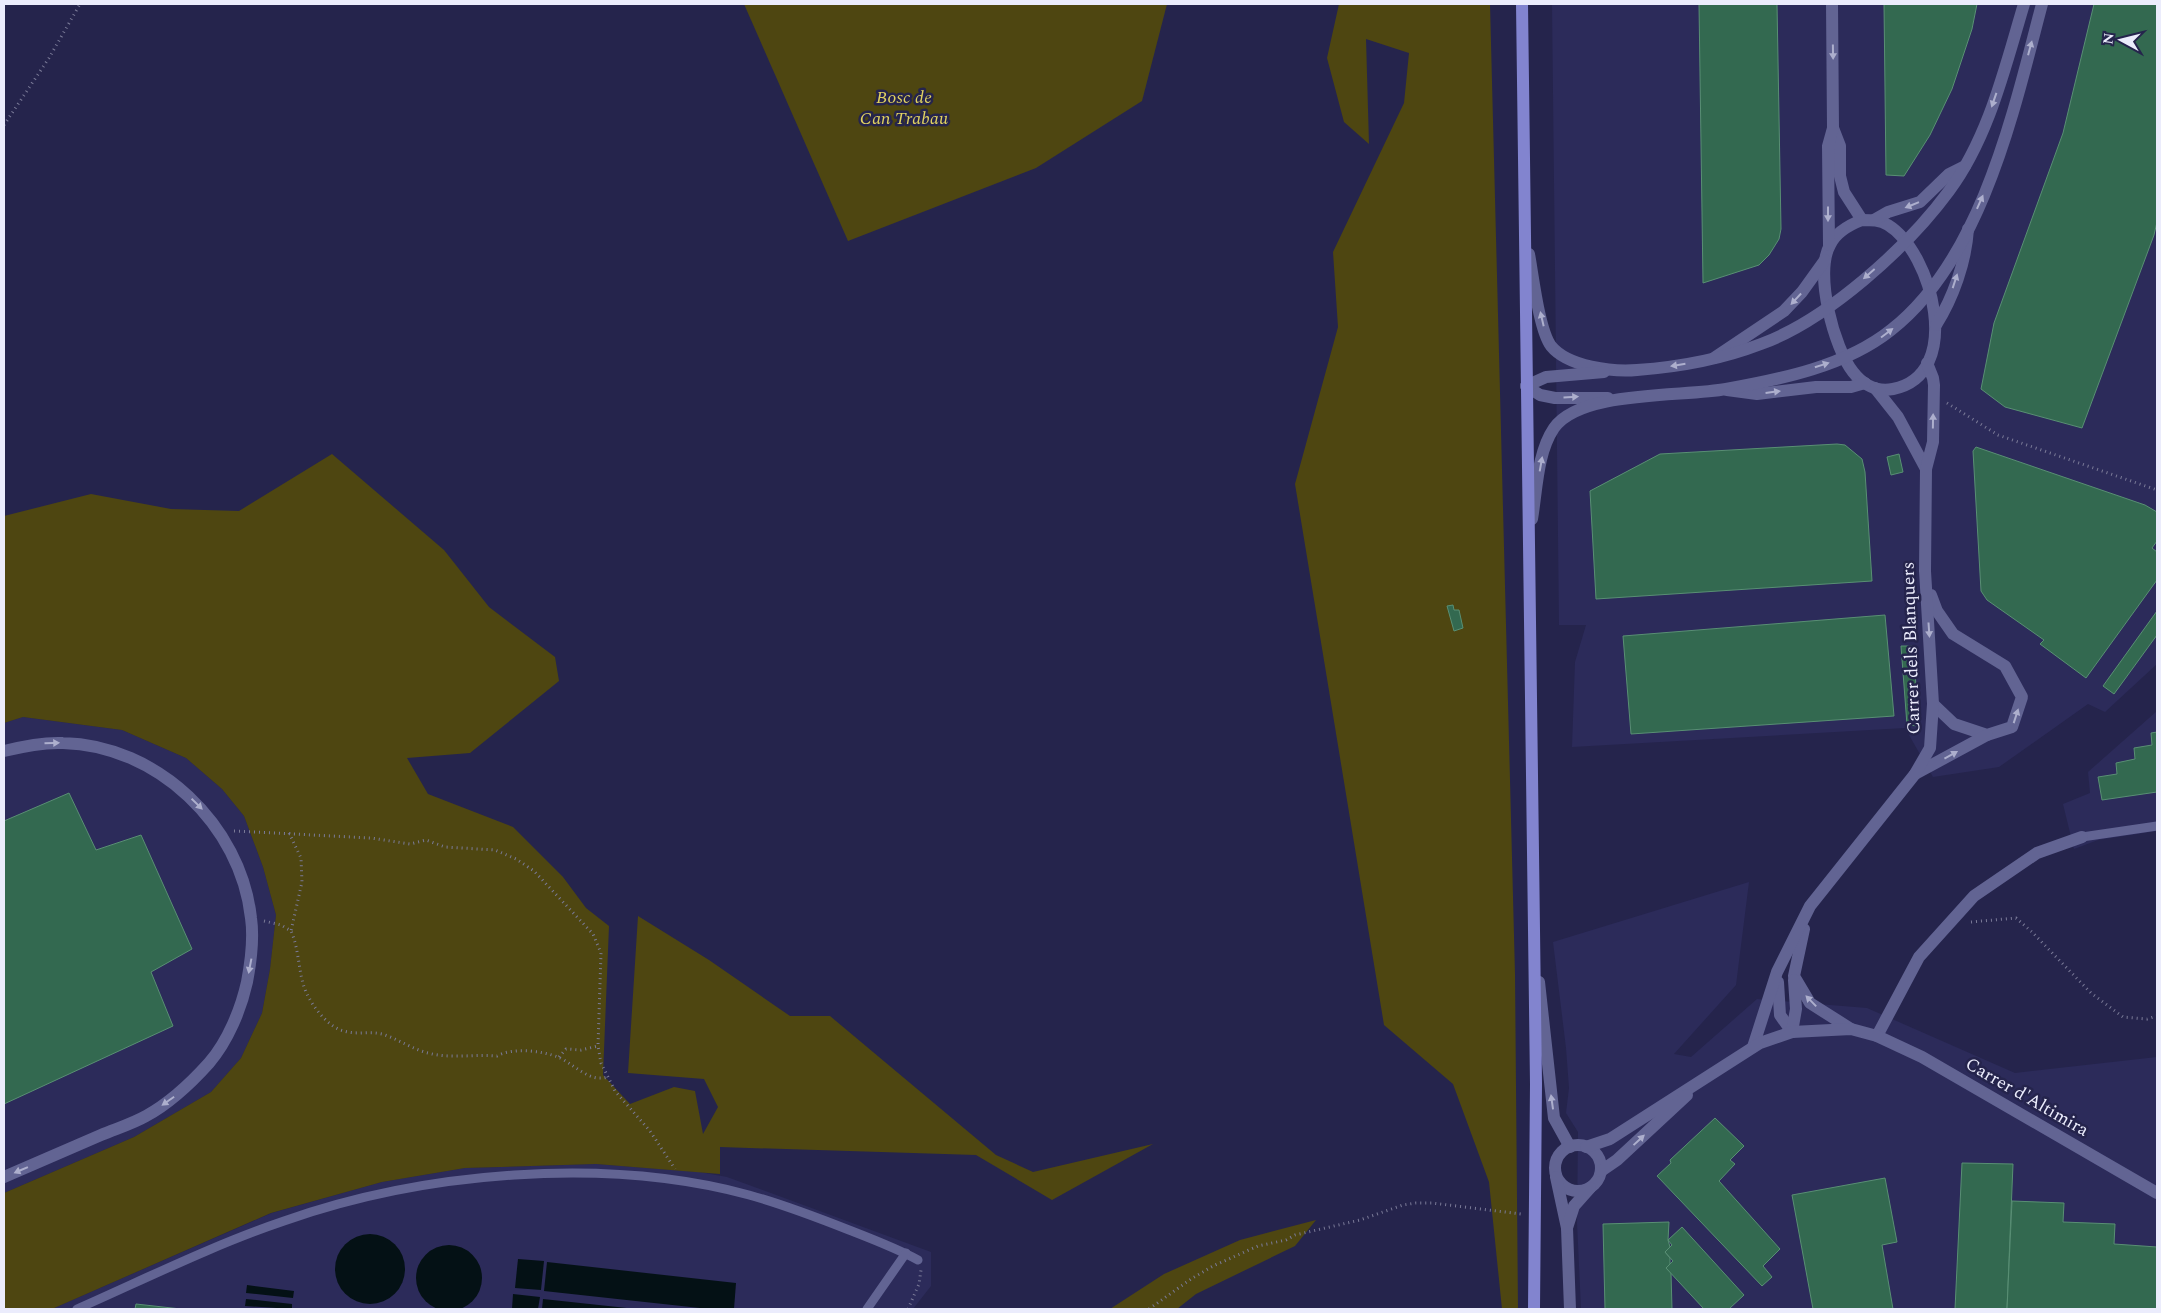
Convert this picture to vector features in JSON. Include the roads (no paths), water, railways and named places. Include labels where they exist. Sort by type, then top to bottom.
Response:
[{"type":"main road","points":[[1522,4],[1536,1134],[1534,1309]]},
{"type":"street","points":[[1711,359],[1784,311],[1802,292],[1825,260],[1829,245],[1828,146],[1833,128],[1832,4]]},
{"type":"street","points":[[1526,386],[1546,377],[1651,369],[1711,359],[1762,344],[1790,331],[1829,306],[1871,273],[1905,240],[1948,192],[1965,166],[1985,124],[2024,4]]},
{"type":"street","points":[[1526,386],[1540,395],[1555,398],[1578,396],[1618,398],[1724,390],[1783,377],[1845,357],[1892,330],[1918,305],[1930,290],[1968,230],[2008,132],[2042,4]]},
{"type":"street","points":[[1724,390],[1756,394],[1816,387],[1870,386],[1890,389],[1906,385],[1919,376],[1928,363],[1935,344],[1936,325],[1930,290],[1905,240],[1888,225],[1868,220],[1844,192],[1840,176],[1840,146],[1833,128]]},
{"type":"street","points":[[1829,245],[1843,230],[1888,212],[1920,202],[1949,174],[1965,166]]},
{"type":"street","points":[[1936,325],[1948,303],[1966,250],[1968,230]]},
{"type":"street","points":[[1524,232],[1542,321],[1550,345],[1567,358],[1619,371]]},
{"type":"street","name":"Carrer dels Blanquers","points":[[1825,260],[1829,306],[1835,332],[1845,357],[1853,372],[1870,386],[1898,417],[1926,470]]},
{"type":"street","name":"Carrer dels Blanquers","points":[[1753,1046],[1777,972],[1810,906],[1915,774],[1930,748],[1934,704],[1926,582],[1926,470],[1933,442],[1934,395],[1933,378],[1928,363]]},
{"type":"street","points":[[1528,546],[1542,458],[1548,438],[1555,426],[1565,417],[1577,411],[1618,398]]},
{"type":"street","points":[[1915,774],[1987,735],[2012,727],[2022,698],[2005,666],[1953,634],[1936,611],[1926,582]]},
{"type":"street","points":[[1934,704],[1954,724],[1987,735]]},
{"type":"street","points":[[4,751],[35,744],[64,742],[95,746],[121,754],[146,765],[175,784],[201,808],[218,830],[244,884],[251,918],[252,959],[243,1000],[229,1032],[211,1061],[182,1091],[146,1116],[4,1177]]},
{"type":"street","points":[[1877,1036],[1919,956],[1974,896],[2037,853],[2082,836]]},
{"type":"street","name":"Carrer dels Blanquers","points":[[1792,1032],[1796,1009],[1794,976],[1810,906]]},
{"type":"street","points":[[1534,931],[1554,1118],[1570,1147]]},
{"type":"street","points":[[1777,972],[1780,1015],[1792,1032]]},
{"type":"street","points":[[1794,976],[1810,1003],[1851,1029]]},
{"type":"street","name":"Carrer d'Altimira","points":[[1586,1147],[1610,1139],[1753,1046],[1792,1032],[1851,1029],[1877,1036],[1922,1056],[2157,1193]]},
{"type":"street","name":"Carrer d'Altimira","points":[[1601,1171],[1618,1160],[1714,1071]]},
{"type":"street","points":[[1566,1228],[1574,1206],[1599,1178],[1601,1171],[1598,1156],[1586,1147],[1570,1147],[1558,1157],[1556,1172],[1566,1228],[1570,1309]]},
{"type":"street","points":[[1556,1172],[1558,1179],[1569,1189],[1583,1191],[1590,1188]]},
{"type":"lane","points":[[2082,836],[2157,826]]},
{"type":"lane","points":[[77,1309],[245,1235],[285,1220],[368,1196],[437,1183],[505,1176],[572,1174],[681,1182],[749,1195],[830,1222],[906,1253],[918,1260]]},
{"type":"lane","points":[[867,1309],[906,1253]]},
{"type":"park label","name":"Bosc de Can Trabau","points":[[904,107]]}]
